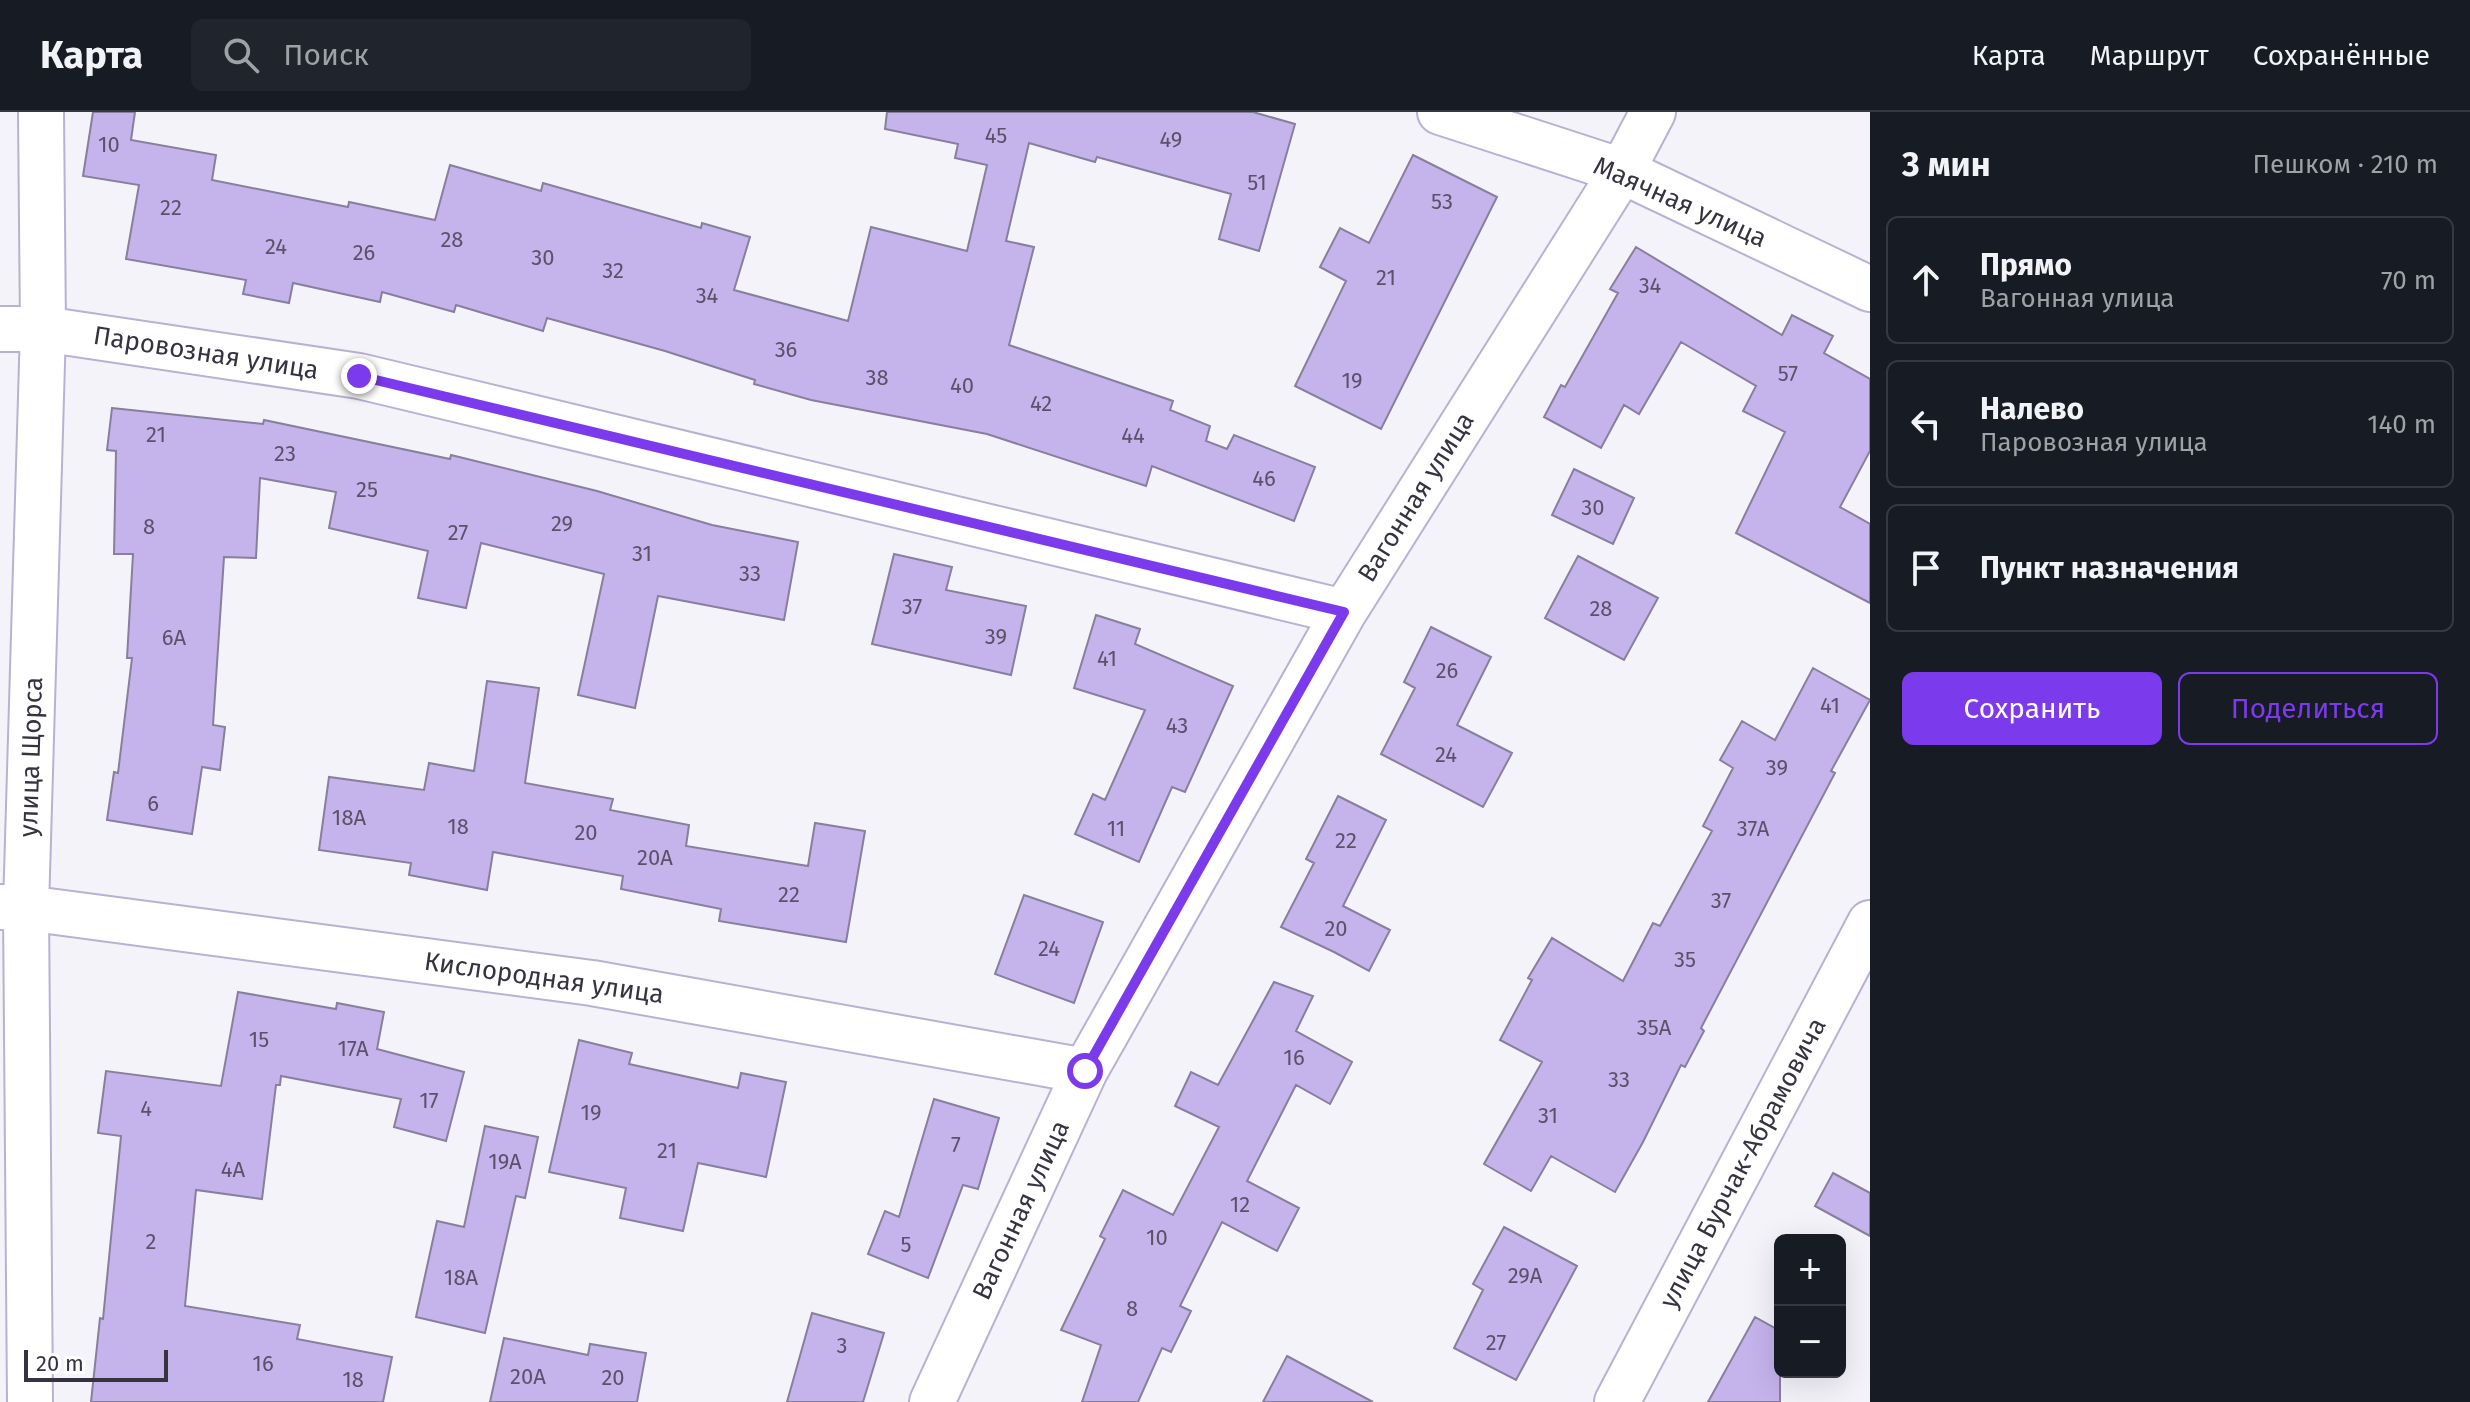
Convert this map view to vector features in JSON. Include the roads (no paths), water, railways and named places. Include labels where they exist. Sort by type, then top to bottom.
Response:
[{"type":"street","name":"улица Щорса","points":[[30,1402],[13,908],[43,329],[41,112]]},
{"type":"street","name":"Маячная улица","points":[[1440,112],[1622,171],[1870,289]]},
{"type":"street","name":"Вагонная улица","points":[[932,1402],[1085,1071],[1344,612],[1622,171],[1653,112]]},
{"type":"street","name":"Паровозная улица","points":[[0,329],[43,329],[359,376],[1344,612]]},
{"type":"street","name":"Кислородная улица","points":[[13,908],[592,983],[1085,1071]]},
{"type":"street","name":"улица Бурчак-Абрамовича","points":[[1617,1402],[1870,923]]}]
